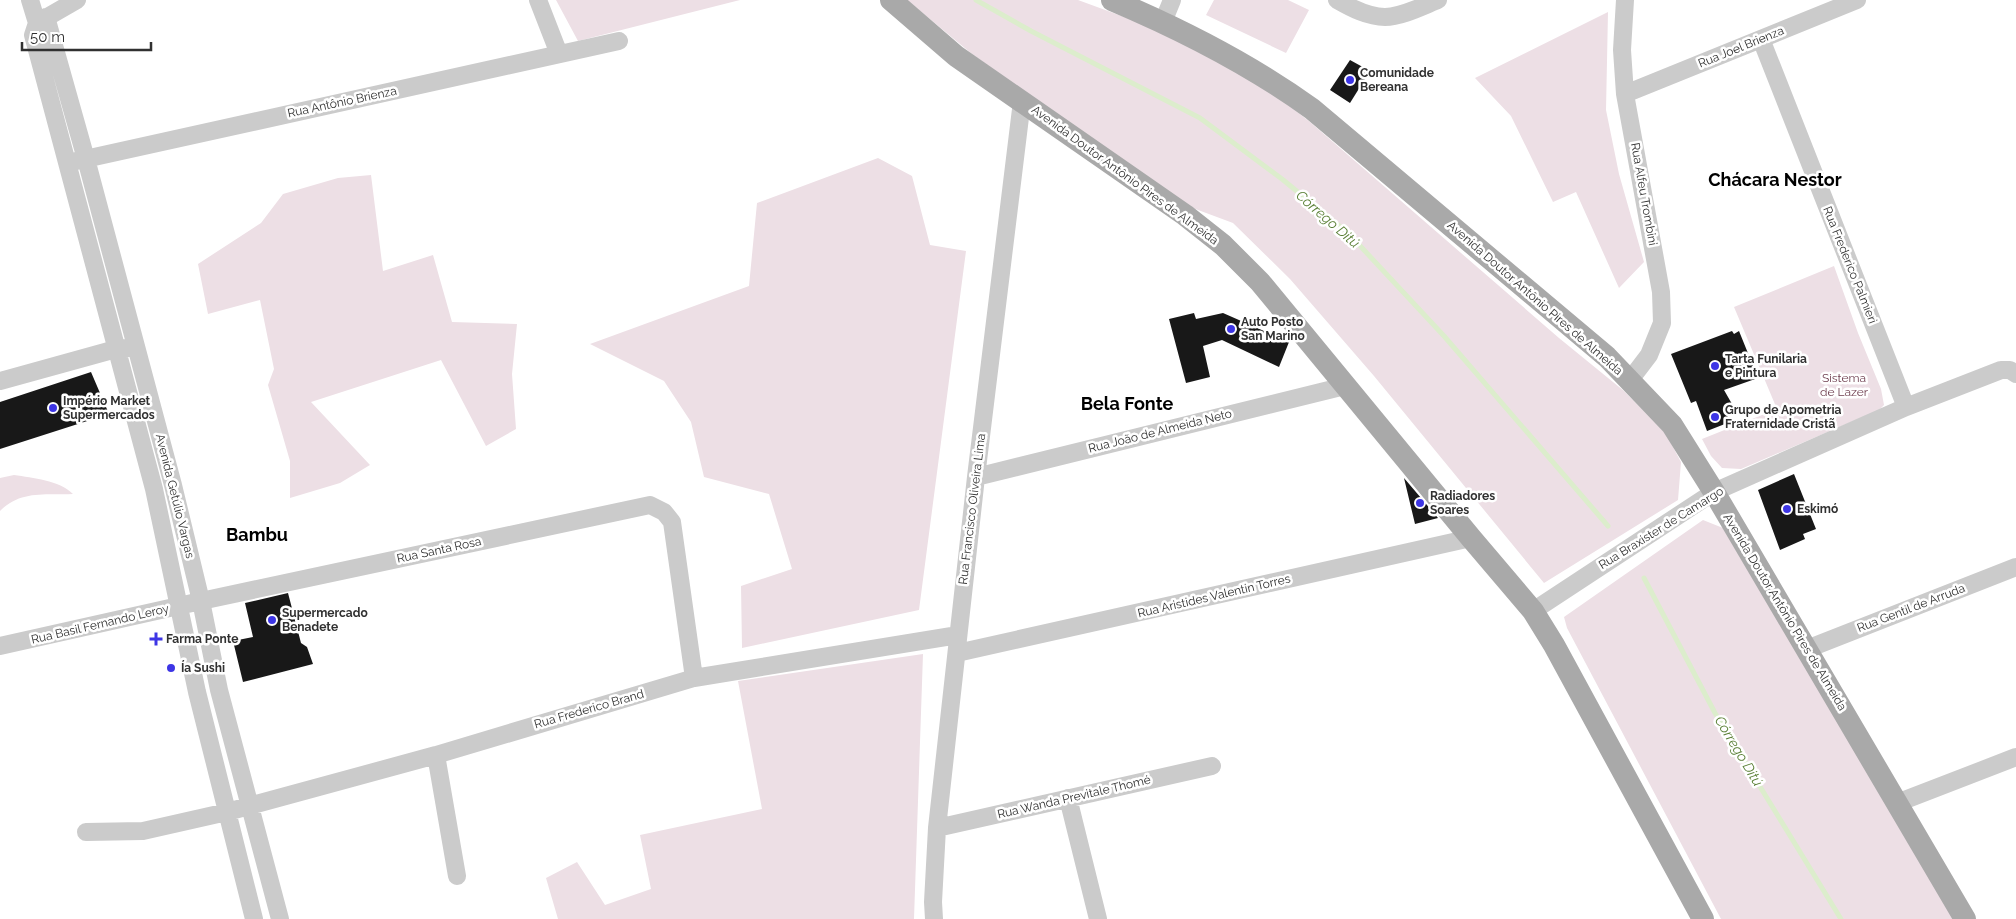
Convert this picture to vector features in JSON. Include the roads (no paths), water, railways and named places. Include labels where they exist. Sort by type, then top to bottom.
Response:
[{"type":"main road","name":"Avenida Doutor Antônio Pires de Almeida","points":[[891,0],[956,56],[1185,215],[1223,245],[1260,282],[1533,611],[1554,645],[1703,919]]},
{"type":"main road","name":"Avenida Doutor Antônio Pires de Almeida","points":[[1112,0],[1163,22],[1237,60],[1273,81],[1312,109],[1607,357],[1672,425],[1714,492],[1965,919]]},
{"type":"street","name":"Avenida Getúlio Vargas","points":[[30,0],[38,25],[66,164],[154,489],[197,692],[254,919]]},
{"type":"street","points":[[38,25],[77,0]]},
{"type":"street","points":[[538,0],[559,54]]},
{"type":"street","points":[[1163,22],[1172,0]]},
{"type":"street","points":[[1337,0],[1354,10],[1385,17],[1414,10],[1438,0]]},
{"type":"street","name":"Rua Alfeu Trombini","points":[[1625,0],[1622,50],[1625,94],[1662,292],[1662,323],[1649,355],[1630,380]]},
{"type":"street","name":"Rua Joel Brienza","points":[[1625,94],[1857,0]]},
{"type":"street","name":"Avenida Getúlio Vargas","points":[[38,25],[54,42],[86,159],[173,485],[201,601],[219,690],[280,919]]},
{"type":"street","name":"Rua Frederico Palmieri","points":[[1761,39],[1906,407]]},
{"type":"street","name":"Rua Antônio Brienza","points":[[66,164],[619,41]]},
{"type":"street","name":"Rua Francisco Oliveira Lima","points":[[934,919],[936,828],[976,477],[1022,101]]},
{"type":"street","points":[[0,381],[116,349],[136,348]]},
{"type":"street","name":"Rua Braxister de Camargo","points":[[1533,611],[1714,492],[1906,407],[2001,370],[2010,370],[2016,374]]},
{"type":"street","name":"Rua João de Almeida Neto","points":[[976,477],[1345,386]]},
{"type":"street","points":[[154,489],[173,485]]},
{"type":"street","name":"Rua Santa Rosa","points":[[201,601],[650,505],[664,512],[672,522],[694,678]]},
{"type":"street","name":"Rua Aristides Valentin Torres","points":[[958,644],[1471,538]]},
{"type":"street","name":"Rua Gentil de Arruda","points":[[1807,649],[2016,567]]},
{"type":"street","name":"Rua Basil Fernando Leroy","points":[[0,646],[201,601]]},
{"type":"street","name":"Rua Frederico Brand","points":[[86,832],[143,831],[226,812],[436,754],[694,678],[958,644]]},
{"type":"street","points":[[436,754],[457,876]]},
{"type":"street","points":[[1897,803],[2016,757]]},
{"type":"street","name":"Rua Wanda Previtale Thomé","points":[[936,828],[1212,766]]},
{"type":"street","points":[[1068,798],[1098,919]]},
{"type":"waterway","name":"Córrego Ditú","points":[[976,0],[1031,31],[1200,118],[1282,179],[1350,235],[1444,336],[1608,526]]},
{"type":"waterway","name":"Córrego Ditú","points":[[1644,578],[1715,713],[1841,919]]},
{"type":"place","name":"Comunidade Bereana","points":[[1350,80]]},
{"type":"place","name":"Auto Posto San Marino","points":[[1231,329]]},
{"type":"place","name":"Tarta Funilaria e Pintura","points":[[1715,366]]},
{"type":"place","name":"Império Market Supermercados","points":[[53,408]]},
{"type":"place","name":"Grupo de Apometria Fraternidade Cristã","points":[[1715,417]]},
{"type":"place","name":"Radiadores Soares","points":[[1420,503]]},
{"type":"place","name":"Eskimó","points":[[1787,509]]},
{"type":"place","name":"Supermercado Benadete","points":[[272,620]]},
{"type":"place","name":"Farma Ponte","points":[[156,639]]},
{"type":"place","name":"Ía Sushi","points":[[171,668]]},
{"type":"district","name":"Chácara Nestor","points":[[1775,180]]},
{"type":"district","name":"Bela Fonte","points":[[1127,404]]},
{"type":"district","name":"Bambu","points":[[257,535]]},
{"type":"park label","name":"Sistema de Lazer","points":[[1844,385]]}]
